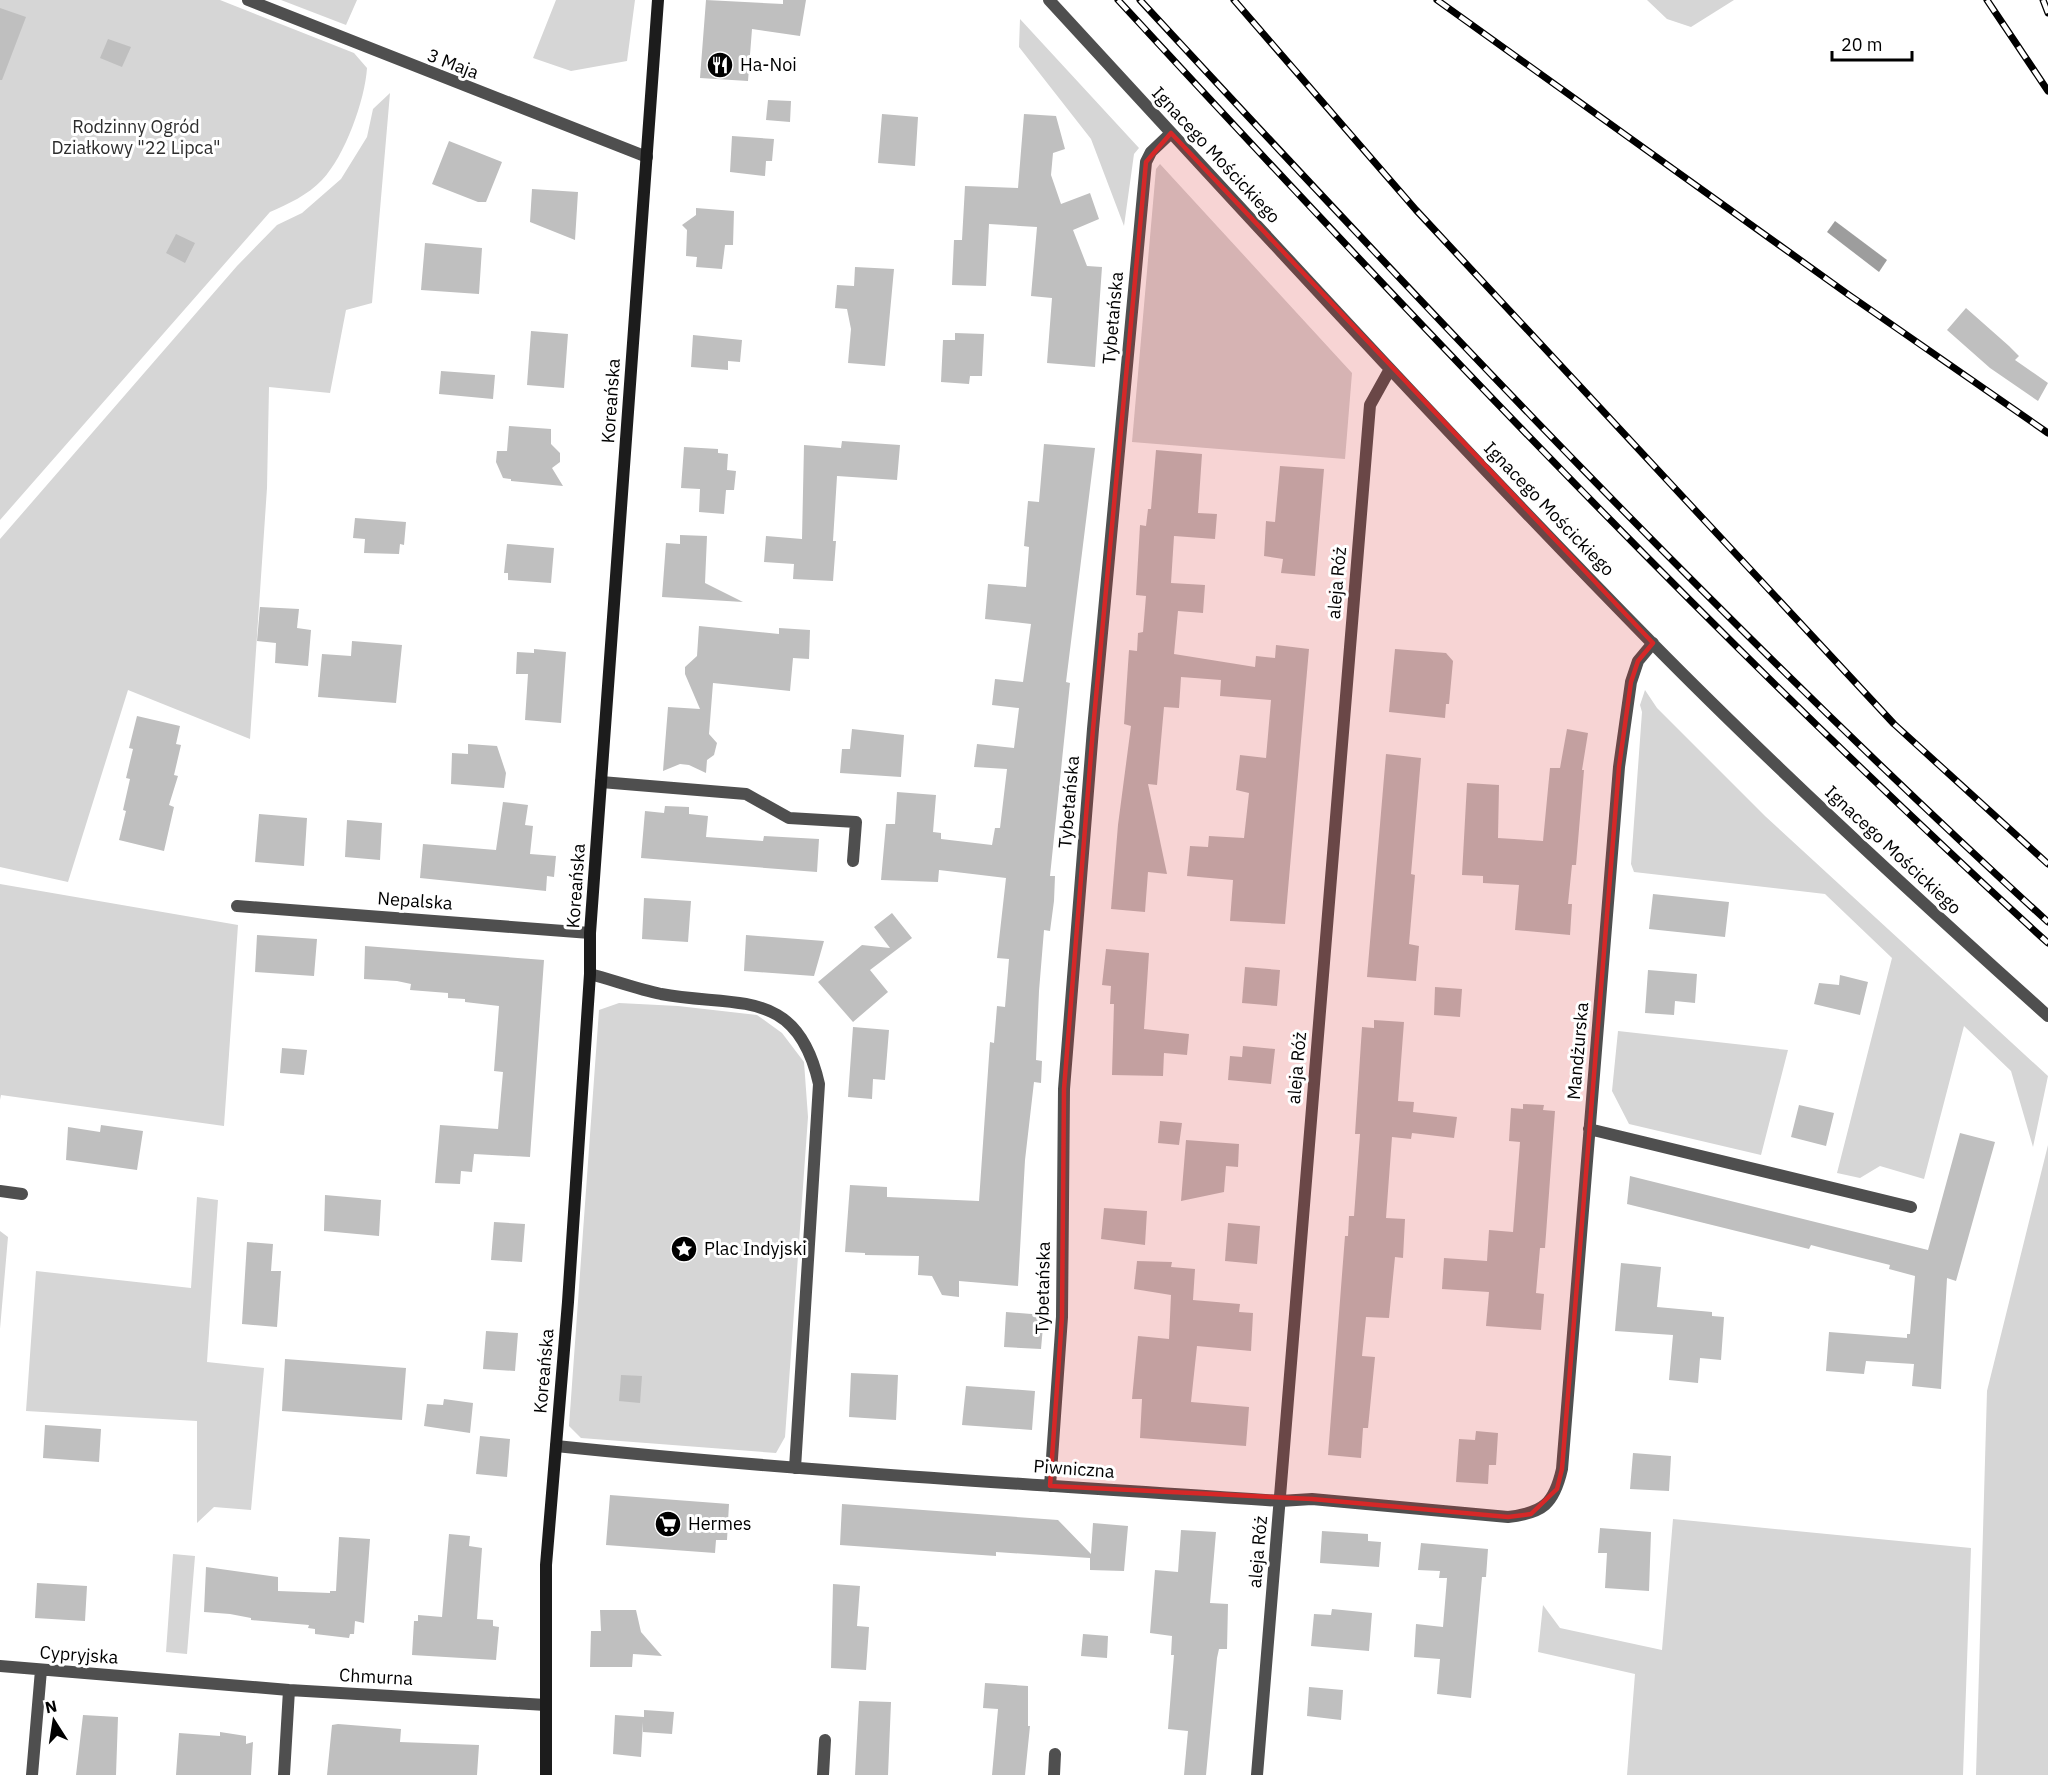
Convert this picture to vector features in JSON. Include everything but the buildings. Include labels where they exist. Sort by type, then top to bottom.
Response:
[{"type":"street","name":"3 Maja","points":[[248,0],[647,158]]},
{"type":"street","name":"Koreańska","points":[[546,1775],[546,1564],[658,0]]},
{"type":"street","name":"Ignacego Mościckiego","points":[[1049,0],[1390,369],[1653,643],[1935,915],[2048,1016]]},
{"type":"street","name":"Tybetańska","points":[[1050,1486],[1062,1317],[1064,1089],[1093,729],[1146,162],[1151,152],[1171,133]]},
{"type":"street","name":"aleja Róż","points":[[1257,1775],[1370,405],[1390,369]]},
{"type":"street","name":"Mandżurska","points":[[1562,1468],[1620,756],[1631,682],[1638,661],[1653,643]]},
{"type":"street","points":[[601,782],[746,794],[789,818],[856,822],[853,861]]},
{"type":"street","name":"Nepalska","points":[[237,906],[590,933]]},
{"type":"street","points":[[590,974],[661,994],[738,1001],[769,1010],[787,1022],[803,1039],[812,1055],[819,1084],[795,1468]]},
{"type":"street","points":[[1589,1129],[1911,1207]]},
{"type":"street","points":[[0,1191],[22,1194]]},
{"type":"street","name":"Piwniczna","points":[[556,1446],[795,1468],[1280,1501],[1312,1499],[1508,1517],[1531,1514],[1547,1502],[1557,1489],[1562,1468]]},
{"type":"street","name":"Cypryjska","points":[[0,1666],[289,1690]]},
{"type":"street","points":[[32,1775],[40,1670]]},
{"type":"street","points":[[284,1775],[289,1690]]},
{"type":"street","name":"Chmurna","points":[[289,1690],[546,1705]]},
{"type":"street","points":[[823,1775],[825,1740]]},
{"type":"street","points":[[1054,1775],[1056,1754]]},
{"type":"highlighted area","points":[[1171,133],[1653,643],[1638,661],[1631,682],[1619,767],[1562,1469],[1557,1489],[1531,1514],[1508,1517],[1312,1499],[1050,1486],[1062,1317],[1064,1089],[1093,729],[1146,162]]},
{"type":"green space","name":"Rodzinny Ogród Działkowy \"22 Lipca\"","points":[[0,0],[220,0],[354,53],[367,68],[358,111],[346,142],[322,180],[291,202],[270,212],[0,520]]},
{"type":"green space","points":[[281,0],[357,0],[346,25]]},
{"type":"green space","points":[[556,0],[635,0],[627,61],[571,71],[533,58]]},
{"type":"green space","points":[[1647,0],[1734,0],[1691,27],[1667,19]]},
{"type":"green space","points":[[1020,19],[1139,148],[1134,154],[1124,226],[1091,139],[1019,47]]},
{"type":"green space","points":[[390,93],[372,303],[346,310],[330,393],[269,387],[267,488],[250,739],[128,690],[68,882],[0,867],[0,539],[237,266],[277,225],[302,213],[341,179],[367,137],[373,109]]},
{"type":"green space","points":[[1160,164],[1352,373],[1345,459],[1132,442],[1156,169]]},
{"type":"green space","points":[[1645,690],[1657,708],[1765,816],[2048,1076],[2033,1147],[2011,1071],[1964,1026],[1924,1179],[1880,1166],[1860,1178],[1837,1173],[1892,958],[1825,894],[1634,872],[1631,864],[1642,712],[1640,705]]},
{"type":"green space","points":[[0,884],[238,925],[224,1126],[1,1095],[0,1100]]},
{"type":"green space","name":"Plac Indyjski","points":[[619,1003],[678,1006],[757,1015],[782,1033],[804,1062],[808,1117],[785,1437],[776,1453],[581,1438],[569,1426],[599,1010]]},
{"type":"green space","points":[[1618,1031],[1788,1050],[1761,1155],[1629,1124],[1612,1091]]},
{"type":"green space","points":[[2048,1145],[2048,1775],[1976,1775],[1987,1391]]},
{"type":"green space","points":[[197,1197],[218,1200],[207,1362],[264,1368],[251,1510],[214,1507],[197,1523],[197,1421],[26,1411],[36,1271],[191,1288]]},
{"type":"green space","points":[[0,1231],[8,1237],[0,1329]]},
{"type":"green space","points":[[1673,1519],[1971,1548],[1963,1775],[1627,1775],[1635,1674],[1538,1652],[1543,1605],[1560,1628],[1662,1650]]},
{"type":"green space","points":[[173,1554],[195,1556],[187,1654],[166,1652]]},
{"type":"shaded area","points":[[1835,221],[1887,260],[1879,272],[1827,232]]},
{"type":"railway","points":[[1118,0],[1344,243],[1573,482],[1807,716],[2048,943]]},
{"type":"railway","points":[[1140,0],[1584,471],[1813,700],[2048,922]]},
{"type":"railway","points":[[1234,0],[1416,210],[1894,724],[2048,864]]},
{"type":"railway","points":[[1437,0],[1849,295],[2048,433]]},
{"type":"railway","points":[[1987,0],[2048,91]]},
{"type":"railway","points":[[2043,0],[2048,13]]},
{"type":"place","name":"Ha-Noi","points":[[720,65]]},
{"type":"place","name":"Plac Indyjski","points":[[684,1249]]},
{"type":"place","name":"Hermes","points":[[668,1524]]}]
